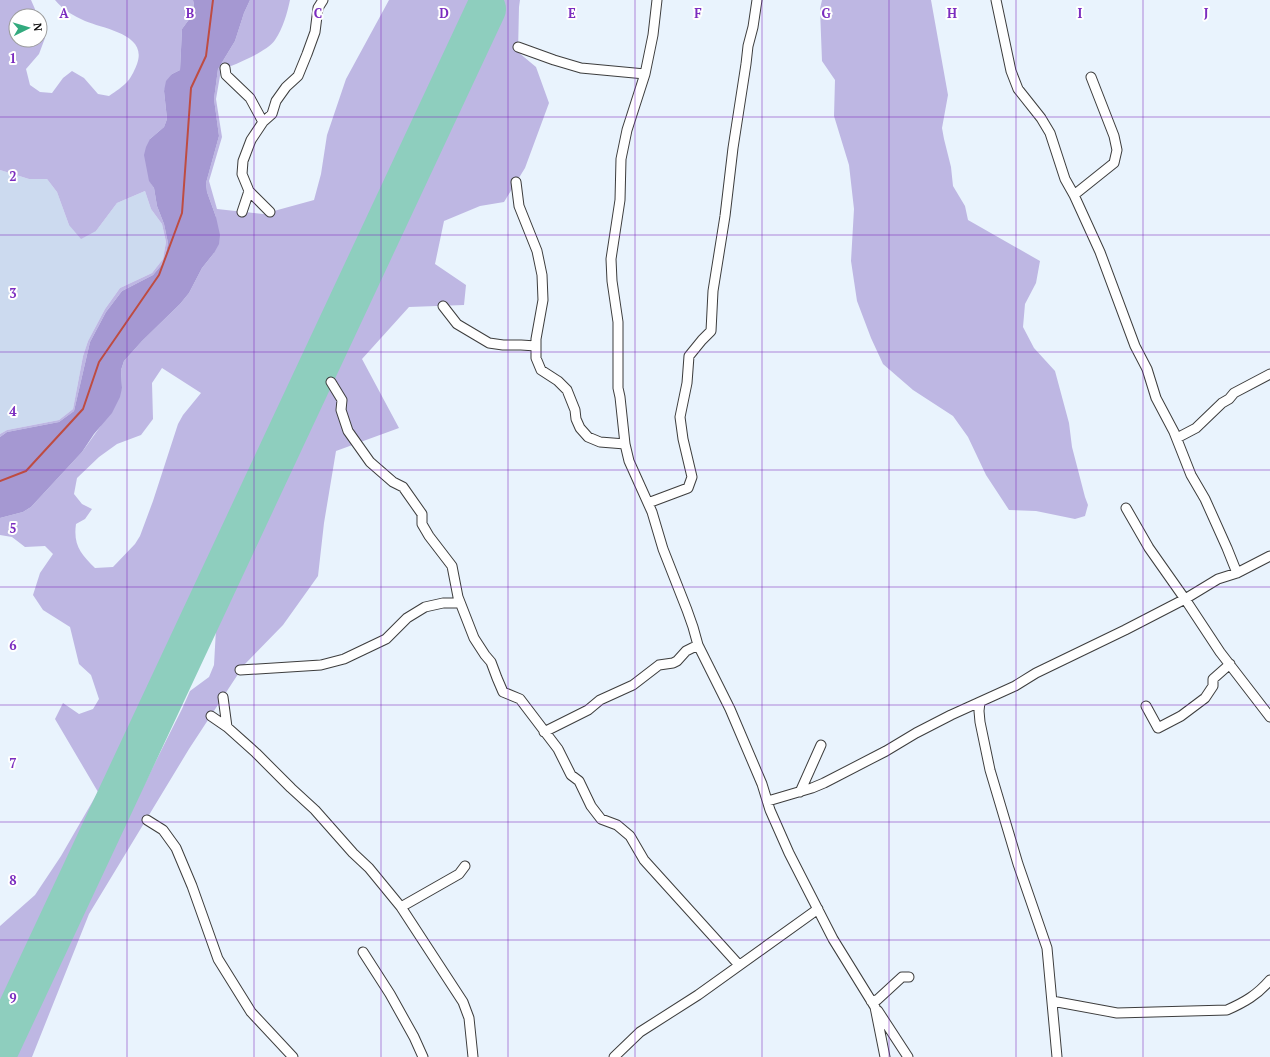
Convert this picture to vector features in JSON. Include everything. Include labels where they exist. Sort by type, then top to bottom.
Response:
[{"type":"street","points":[[270,212],[249,191],[242,174],[243,161],[251,140],[263,122],[272,114],[276,101],[286,87],[298,76],[315,32],[318,8],[323,0]]},
{"type":"street","points":[[657,0],[653,35],[645,74],[627,130],[621,159],[620,200],[611,259],[612,280],[618,322],[618,388],[625,444],[629,461],[652,512],[663,549],[693,627],[698,645],[730,709],[768,800],[770,810],[789,853],[833,939],[908,1057]]},
{"type":"street","points":[[648,503],[688,488],[692,477],[683,439],[680,418],[687,383],[689,356],[711,331],[713,291],[725,216],[739,104],[757,0]]},
{"type":"street","points":[[996,0],[1012,71],[1018,89],[1050,132],[1065,179],[1100,252],[1135,346],[1147,369],[1156,398],[1177,438],[1191,475],[1211,513],[1237,573]]},
{"type":"street","points":[[518,47],[581,68],[645,74]]},
{"type":"street","points":[[225,68],[226,75],[250,98],[263,122]]},
{"type":"street","points":[[1074,195],[1114,163],[1117,150],[1114,136],[1091,77]]},
{"type":"street","points":[[516,182],[519,206],[536,251],[542,275],[543,300],[536,339],[536,358],[541,370],[558,381],[567,390],[580,428],[588,437],[600,442],[625,444]]},
{"type":"street","points":[[242,212],[249,191]]},
{"type":"street","points":[[444,306],[457,324],[490,343],[536,346]]},
{"type":"street","points":[[1177,438],[1196,428],[1234,393],[1270,374]]},
{"type":"street","points":[[331,382],[342,400],[341,410],[348,431],[370,462],[393,482],[403,487],[422,514],[422,524],[429,536],[452,566],[460,603],[474,638],[485,655],[492,662],[497,678],[504,692],[520,699],[558,749],[571,775],[579,781],[591,806],[601,819],[617,824],[630,836],[644,860],[739,965]]},
{"type":"street","points":[[1126,508],[1149,548],[1216,646],[1270,717]]},
{"type":"street","points":[[768,800],[800,792],[830,780],[886,751],[916,733],[1015,686],[1036,672],[1125,630],[1185,599],[1218,579],[1237,573],[1270,556]]},
{"type":"street","points":[[240,670],[321,665],[344,659],[386,639],[407,618],[426,608],[442,602],[460,603]]},
{"type":"street","points":[[544,732],[588,710],[600,700],[633,685],[659,665],[673,663],[686,652],[698,645]]},
{"type":"street","points":[[1146,706],[1158,728],[1164,725],[1181,716],[1205,698],[1213,686],[1213,679],[1230,664]]},
{"type":"street","points":[[223,697],[227,727]]},
{"type":"street","points":[[980,702],[980,722],[990,770],[1018,864],[1048,948],[1057,1057]]},
{"type":"street","points":[[211,716],[227,727],[256,753],[315,810],[353,853],[369,868],[401,907],[463,1002],[469,1018],[473,1057]]},
{"type":"street","points":[[800,792],[821,745]]},
{"type":"street","points":[[146,820],[163,830],[176,848],[192,886],[218,959],[250,1012],[293,1057]]},
{"type":"street","points":[[401,907],[459,874],[465,866]]},
{"type":"street","points":[[614,1057],[640,1032],[698,995],[818,909]]},
{"type":"street","points":[[363,952],[390,994],[414,1037],[423,1057]]},
{"type":"street","points":[[873,1004],[902,977],[909,976]]},
{"type":"street","points":[[1052,1002],[1117,1013],[1227,1010],[1243,1003],[1259,992],[1270,980]]},
{"type":"street","points":[[873,1004],[885,1057]]},
{"type":"shaded area","points":[[0,0],[31,0],[34,8],[8,8],[8,48],[41,48],[39,54],[26,69],[30,85],[40,92],[52,93],[63,78],[72,71],[84,78],[98,94],[109,96],[123,86],[132,75],[137,64],[139,54],[136,46],[130,39],[122,34],[85,21],[73,15],[65,10],[55,0],[193,0],[193,14],[182,29],[180,70],[172,74],[164,91],[167,119],[164,127],[150,139],[149,180],[154,188],[157,206],[164,224],[168,243],[164,262],[153,275],[122,291],[106,312],[90,342],[74,411],[59,422],[7,432],[0,437],[0,434],[7,430],[59,420],[73,409],[83,356],[88,341],[105,309],[120,288],[152,273],[163,259],[166,242],[162,224],[151,209],[145,191],[117,203],[96,231],[81,239],[69,225],[57,192],[47,179],[29,179],[0,170]]},
{"type":"shaded area","points":[[193,0],[250,0],[235,41],[218,69],[214,99],[219,136],[206,183],[207,192],[216,217],[220,235],[219,244],[202,268],[189,293],[124,361],[121,370],[122,388],[120,397],[112,413],[94,434],[82,452],[31,507],[23,512],[0,518],[0,437],[7,432],[59,422],[74,411],[90,342],[106,312],[122,291],[153,275],[164,262],[168,243],[164,224],[157,206],[154,188],[149,181],[144,155],[150,139],[164,127],[167,119],[164,91],[166,81],[172,74],[180,70],[182,29],[193,14]]},
{"type":"shaded area","points":[[250,0],[290,0],[282,26],[271,45],[250,58],[221,70],[216,99],[222,137],[209,181],[217,209],[263,214],[314,200],[321,174],[327,135],[346,79],[389,0],[479,0],[453,49],[382,216],[283,422],[162,682],[75,858],[0,1016],[0,926],[35,895],[61,856],[98,792],[55,719],[63,703],[79,714],[93,709],[99,699],[91,675],[79,664],[70,627],[43,610],[33,595],[40,573],[53,554],[45,546],[25,547],[12,537],[0,535],[0,518],[23,512],[31,507],[82,452],[100,427],[122,388],[121,370],[124,361],[180,304],[189,293],[202,268],[214,253],[216,217],[207,192],[206,183],[219,136],[214,99],[218,69],[235,41]],"holes":[[[162,368],[201,393],[183,415],[178,424],[140,536],[135,544],[113,567],[95,568],[79,549],[77,543],[75,531],[76,524],[85,519],[92,509],[82,504],[74,494],[77,478],[99,457],[117,444],[141,435],[153,419],[152,383]]]},
{"type":"shaded area","points":[[480,0],[520,0],[518,52],[536,67],[549,103],[525,168],[504,202],[480,206],[444,221],[435,264],[466,285],[464,305],[409,307],[362,359],[399,428],[336,451],[324,523],[318,576],[283,625],[244,665],[189,749],[89,914],[32,1057],[13,1057],[96,882],[190,691],[209,677],[214,665],[216,629],[221,611],[499,16]]},
{"type":"shaded area","points":[[822,0],[931,0],[948,95],[942,128],[951,167],[953,186],[965,206],[968,220],[1040,261],[1036,283],[1025,304],[1023,327],[1034,348],[1055,371],[1069,423],[1072,447],[1088,505],[1085,516],[1075,519],[1036,511],[1009,510],[986,475],[968,437],[953,416],[913,390],[883,364],[857,301],[851,261],[854,209],[849,165],[834,116],[835,80],[822,61],[820,9]]},
{"type":"shaded area","points":[[0,170],[29,179],[47,179],[57,192],[69,225],[96,231],[117,203],[145,191],[151,209],[162,224],[166,242],[163,259],[152,273],[120,288],[105,309],[88,341],[83,356],[73,409],[59,420],[7,430],[0,434]]},
{"type":"waterway","points":[[0,481],[26,471],[83,409],[99,362],[159,275],[182,213],[191,88],[206,56],[213,0]]},
{"type":"runway","points":[[0,1047],[486,9]]}]
